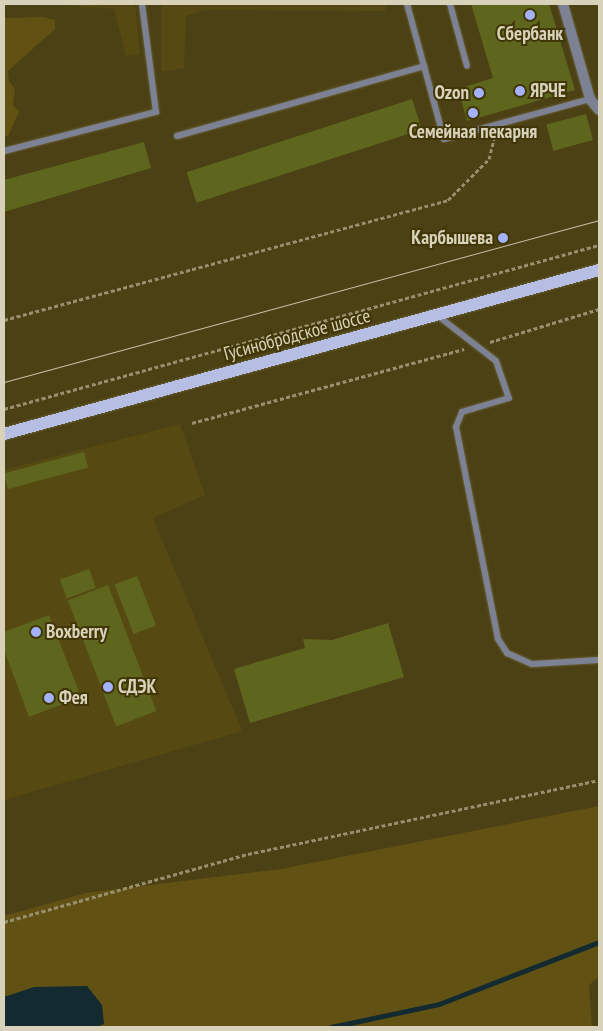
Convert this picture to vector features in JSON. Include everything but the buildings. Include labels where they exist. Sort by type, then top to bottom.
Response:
[{"type":"main road","name":"Гусинобродское шоссе","points":[[4,434],[438,316],[599,270]]},
{"type":"street","points":[[563,4],[590,99],[599,110]]},
{"type":"lane","points":[[4,151],[156,112],[142,4]]},
{"type":"lane","points":[[407,4],[444,139],[590,99]]},
{"type":"lane","points":[[450,4],[467,66]]},
{"type":"lane","points":[[177,136],[424,66]]},
{"type":"lane","points":[[438,316],[480,345],[496,360],[509,398],[462,412],[456,427],[498,640],[507,652],[532,664],[599,660]]},
{"type":"path","points":[[4,320],[448,200],[489,160],[497,125]]},
{"type":"path","points":[[4,409],[599,245]]},
{"type":"path","points":[[192,423],[480,345],[599,309]]},
{"type":"path","points":[[4,922],[248,854],[599,780]]},
{"type":"shaded area","points":[[52,4],[135,4],[140,54],[126,56],[114,9]]},
{"type":"shaded area","points":[[161,4],[385,4],[385,11],[205,10],[186,16],[184,68],[161,72]]},
{"type":"shaded area","points":[[43,17],[55,20],[55,29],[8,71],[9,81],[15,89],[13,105],[19,112],[8,136],[4,136],[4,18]]},
{"type":"shaded area","points":[[180,424],[205,495],[153,518],[242,731],[4,800],[4,470]]},
{"type":"shaded area","points":[[599,806],[599,977],[589,985],[592,1027],[72,1027],[11,995],[4,997],[4,916],[86,893],[281,869]]},
{"type":"water","points":[[87,986],[102,1005],[104,1024],[96,1027],[4,1027],[4,997],[34,987]]},
{"type":"waterway","points":[[331,1027],[439,1004],[599,942]]},
{"type":"tram line","points":[[4,382],[599,220]]},
{"type":"place","name":"Сбербанк","points":[[530,15]]},
{"type":"place","name":"ЯРЧЕ","points":[[520,91]]},
{"type":"place","name":"Ozon","points":[[479,93]]},
{"type":"place","name":"Семейная пекарня","points":[[473,113]]},
{"type":"place","name":"Карбышева","points":[[503,238]]},
{"type":"place","name":"Boxberry","points":[[36,632]]},
{"type":"place","name":"СДЭК","points":[[108,687]]},
{"type":"place","name":"Фея","points":[[49,698]]}]
